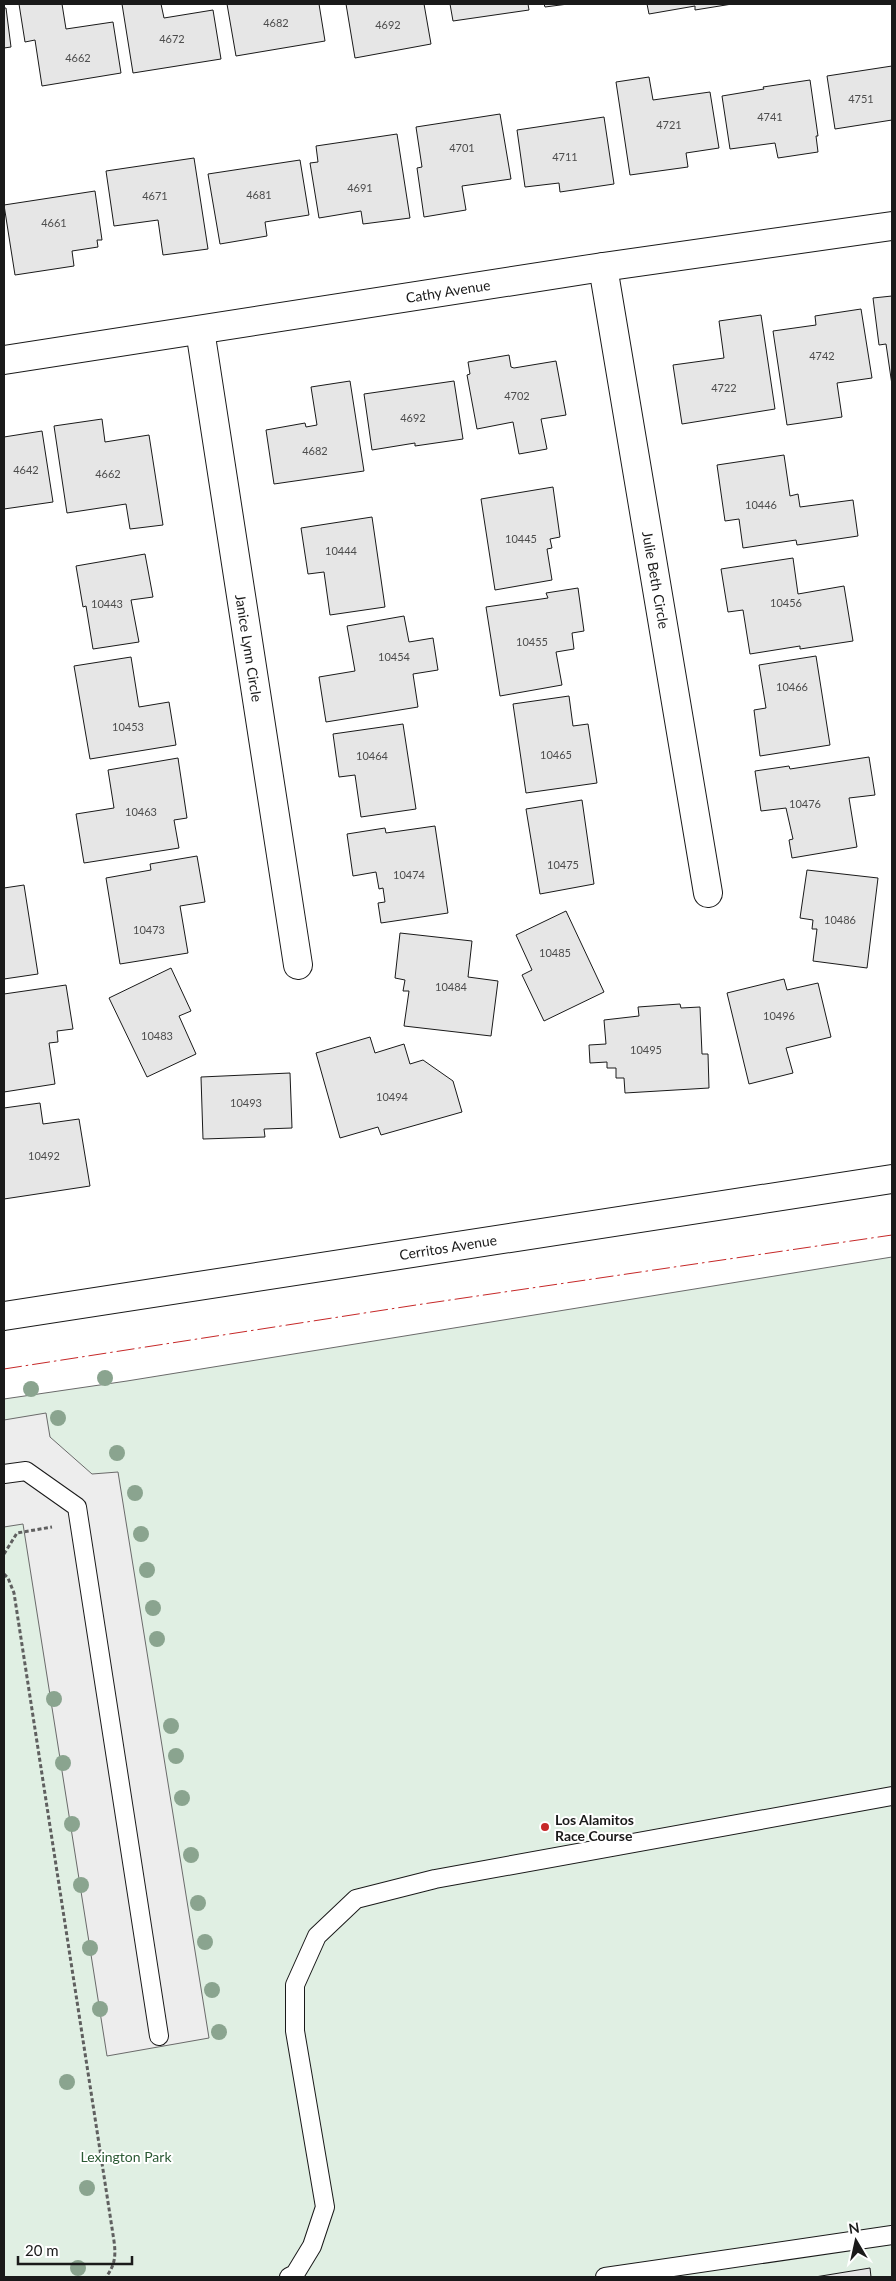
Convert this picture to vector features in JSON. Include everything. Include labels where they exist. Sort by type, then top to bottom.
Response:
[{"type":"street","name":"Cathy Avenue","points":[[4,360],[603,267],[892,226]]},
{"type":"street","name":"Julie Beth Circle","points":[[603,267],[708,893]]},
{"type":"street","name":"Janice Lynn Circle","points":[[200,330],[298,965]]},
{"type":"street","name":"Cerritos Avenue","points":[[4,1316],[892,1179]]},
{"type":"lane","points":[[4,1474],[26,1471],[77,1507],[160,2036]]},
{"type":"lane","points":[[289,2277],[295,2274],[312,2246],[325,2207],[295,2031],[295,1985],[317,1936],[356,1899],[435,1878],[892,1796]]},
{"type":"lane","points":[[605,2277],[892,2235]]},
{"type":"path","points":[[4,1554],[17,1533],[79,1523]]},
{"type":"path","points":[[4,1574],[8,1578],[14,1593],[114,2241],[116,2256],[112,2269],[106,2277]]},
{"type":"green space","name":"Los Alamitos Race Course","points":[[892,1257],[892,2277],[4,2277],[4,1399],[127,1381]]},
{"type":"shaded area","points":[[46,1413],[50,1437],[92,1474],[118,1472],[209,2038],[107,2056],[23,1524],[4,1527],[4,1420]]},
{"type":"building","points":[[19,4],[62,4],[66,29],[113,22],[121,73],[42,86],[35,40],[25,42]]},
{"type":"building","points":[[122,4],[161,4],[164,18],[213,10],[221,59],[133,73]]},
{"type":"building","points":[[227,4],[319,4],[325,41],[236,56]]},
{"type":"building","points":[[346,4],[424,4],[431,44],[355,58]]},
{"type":"building","points":[[450,4],[528,4],[529,10],[453,21]]},
{"type":"building","points":[[544,4],[568,4],[545,7]]},
{"type":"building","points":[[647,4],[732,4],[695,10],[695,6],[649,14]]},
{"type":"building","points":[[4,8],[6,8],[11,47],[4,48]]},
{"type":"building","points":[[892,66],[892,120],[835,129],[827,76]]},
{"type":"building","points":[[649,77],[653,100],[710,92],[719,148],[686,153],[688,167],[630,175],[616,82]]},
{"type":"building","points":[[810,80],[818,136],[816,136],[818,152],[778,158],[775,143],[730,149],[722,96],[764,89],[763,87]]},
{"type":"building","points":[[500,114],[511,179],[462,186],[466,210],[424,217],[417,168],[422,167],[416,127]]},
{"type":"building","points":[[604,117],[614,184],[560,192],[559,183],[525,187],[517,130]]},
{"type":"building","points":[[397,134],[410,218],[363,224],[361,211],[319,218],[310,163],[318,162],[316,146]]},
{"type":"building","points":[[194,158],[208,249],[163,255],[158,220],[114,226],[106,171]]},
{"type":"building","points":[[300,160],[309,215],[265,222],[267,236],[220,244],[208,174]]},
{"type":"building","points":[[95,191],[102,240],[97,240],[98,247],[72,251],[74,266],[15,275],[4,205]]},
{"type":"building","points":[[892,296],[892,385],[886,344],[879,345],[873,298]]},
{"type":"building","points":[[861,309],[872,378],[837,383],[842,417],[787,425],[773,331],[816,325],[815,316]]},
{"type":"building","points":[[761,315],[775,409],[682,424],[673,365],[724,358],[719,321]]},
{"type":"building","points":[[509,355],[511,367],[514,368],[556,361],[566,415],[541,419],[547,449],[519,454],[513,422],[477,429],[467,375],[470,374],[468,362]]},
{"type":"building","points":[[350,381],[364,471],[274,484],[266,430],[305,423],[306,427],[317,425],[311,387]]},
{"type":"building","points":[[454,381],[463,439],[415,446],[415,443],[372,450],[364,394]]},
{"type":"building","points":[[102,419],[105,442],[149,435],[163,525],[130,529],[126,504],[67,513],[54,426]]},
{"type":"building","points":[[42,431],[53,502],[4,509],[4,437]]},
{"type":"building","points":[[784,455],[790,496],[798,494],[800,507],[853,500],[858,536],[797,545],[796,540],[743,548],[739,519],[725,521],[717,465]]},
{"type":"building","points":[[553,487],[560,537],[550,539],[552,548],[547,549],[552,580],[495,590],[481,499]]},
{"type":"building","points":[[372,517],[385,607],[330,615],[324,572],[308,574],[301,528]]},
{"type":"building","points":[[145,554],[153,597],[131,600],[139,642],[93,649],[86,606],[83,607],[76,566]]},
{"type":"building","points":[[793,558],[798,594],[844,586],[853,641],[800,649],[800,646],[750,654],[743,610],[728,612],[721,569]]},
{"type":"building","points":[[578,588],[584,631],[572,633],[574,649],[556,652],[562,685],[500,696],[486,607],[548,598],[546,593]]},
{"type":"building","points":[[404,616],[409,642],[433,638],[438,670],[413,674],[418,707],[326,722],[319,677],[355,671],[347,626]]},
{"type":"building","points":[[816,656],[830,745],[760,756],[754,710],[766,708],[759,665]]},
{"type":"building","points":[[131,657],[139,707],[169,702],[176,745],[90,759],[74,666]]},
{"type":"building","points":[[569,696],[573,726],[588,724],[597,783],[526,793],[513,704]]},
{"type":"building","points":[[403,724],[416,809],[361,817],[355,775],[339,777],[333,734]]},
{"type":"building","points":[[869,757],[875,795],[849,798],[857,847],[792,858],[789,840],[793,839],[786,808],[761,811],[755,771],[789,766],[790,769]]},
{"type":"building","points":[[178,758],[187,818],[174,820],[179,848],[84,863],[76,814],[114,808],[108,770]]},
{"type":"building","points":[[582,800],[594,884],[540,894],[526,809]]},
{"type":"building","points":[[435,826],[448,913],[381,923],[378,903],[385,902],[383,888],[379,889],[376,872],[353,876],[347,834],[385,828],[386,833]]},
{"type":"building","points":[[197,856],[205,902],[180,906],[188,953],[120,964],[106,878],[151,870],[150,864]]},
{"type":"building","points":[[807,870],[878,878],[867,968],[813,961],[817,929],[812,929],[813,920],[800,918]]},
{"type":"building","points":[[24,885],[38,974],[4,979],[4,888]]},
{"type":"building","points":[[566,911],[604,992],[544,1021],[522,975],[532,970],[516,935]]},
{"type":"building","points":[[400,933],[472,941],[468,977],[498,981],[491,1036],[404,1026],[409,991],[403,991],[405,980],[395,978]]},
{"type":"building","points":[[171,968],[191,1011],[179,1016],[196,1054],[147,1077],[109,998]]},
{"type":"building","points":[[784,979],[787,990],[818,983],[831,1037],[786,1048],[793,1073],[749,1084],[727,993]]},
{"type":"building","points":[[66,985],[73,1029],[57,1031],[58,1042],[49,1043],[55,1084],[4,1092],[4,994]]},
{"type":"building","points":[[680,1004],[681,1008],[700,1007],[702,1054],[708,1054],[709,1088],[625,1093],[624,1078],[616,1078],[616,1068],[607,1068],[607,1062],[590,1063],[589,1045],[606,1044],[604,1020],[639,1016],[638,1007]]},
{"type":"building","points":[[370,1037],[375,1053],[404,1044],[410,1064],[423,1060],[453,1081],[462,1112],[381,1135],[378,1127],[340,1138],[316,1053]]},
{"type":"building","points":[[290,1073],[292,1128],[264,1129],[265,1137],[203,1139],[201,1077]]},
{"type":"building","points":[[40,1103],[43,1124],[79,1119],[90,1186],[4,1199],[4,1108]]},
{"type":"building","points":[[870,2268],[871,2277],[815,2277]]},
{"type":"power","points":[[4,1369],[416,1305],[892,1235]]},
{"type":"place","name":"Los Alamitos Race Course","points":[[545,1827]]},
{"type":"park label","name":"Lexington Park","points":[[126,2156]]}]
